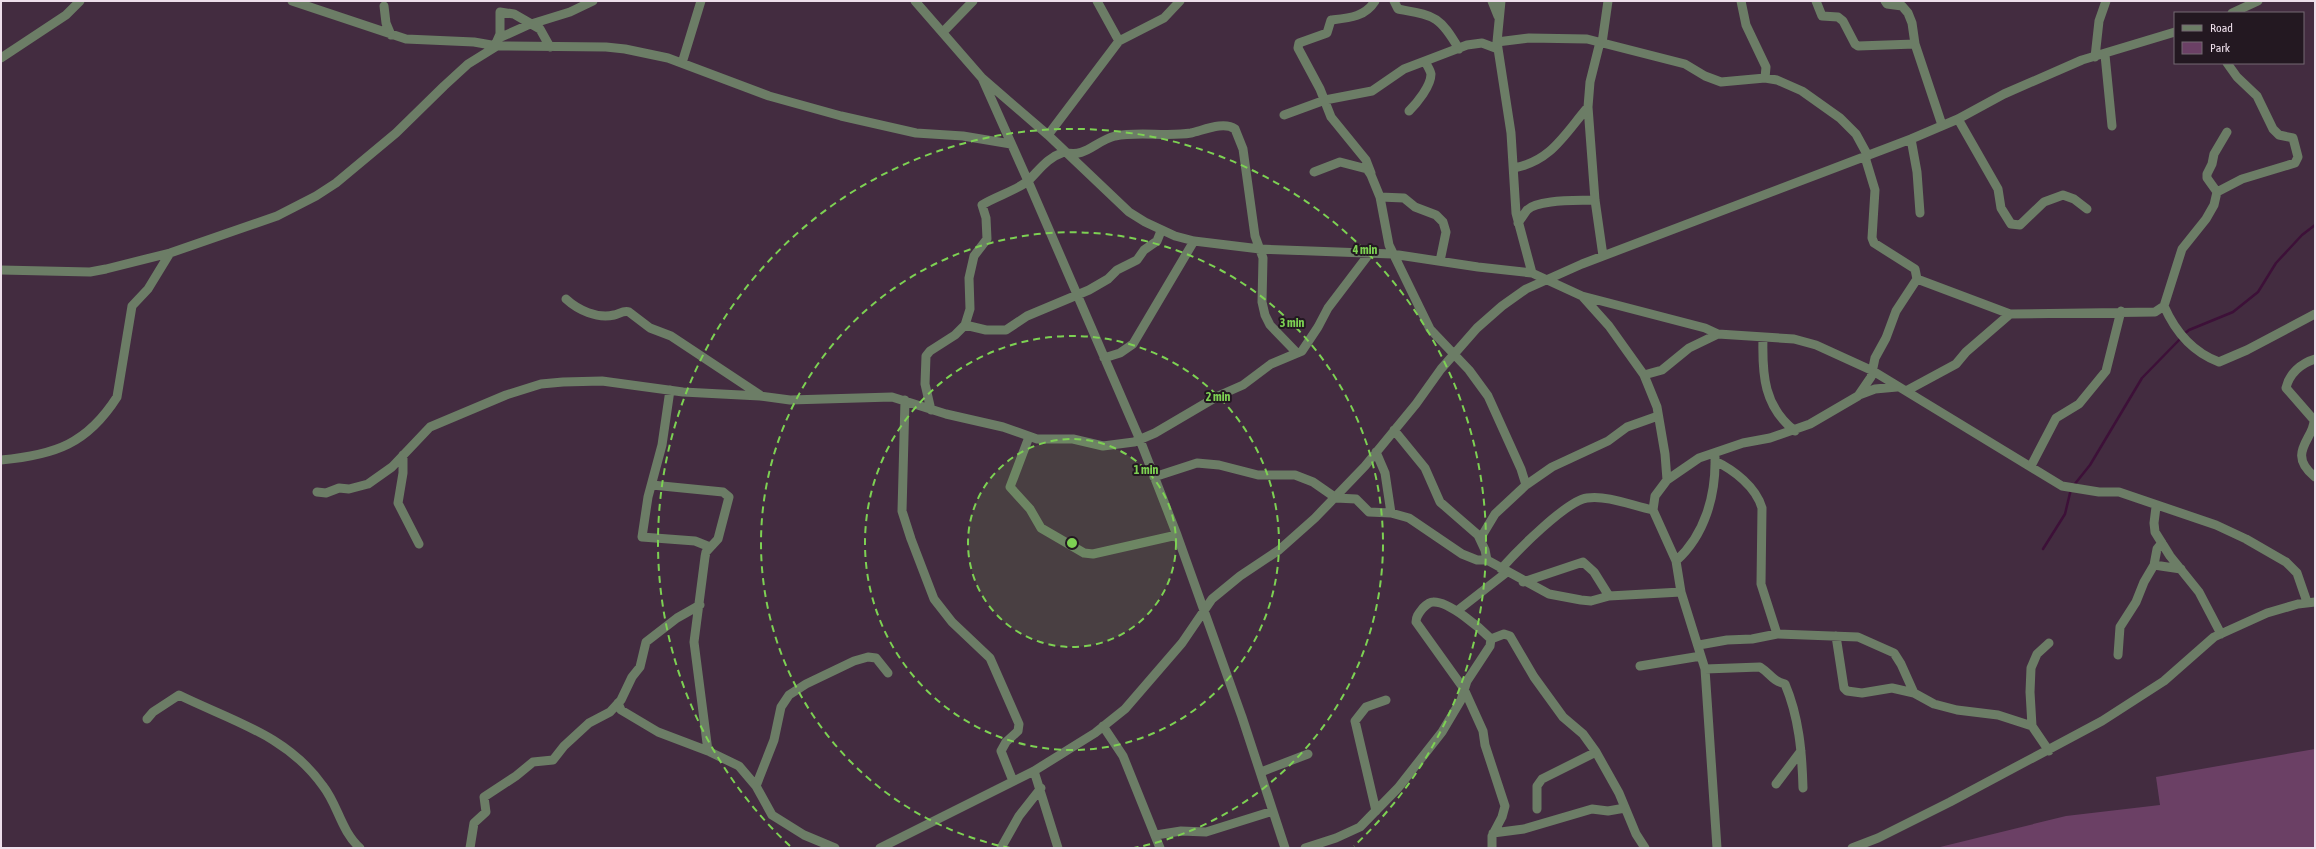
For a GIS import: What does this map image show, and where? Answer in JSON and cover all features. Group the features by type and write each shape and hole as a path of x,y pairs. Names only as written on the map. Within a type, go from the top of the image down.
{"street":[{"path":"1,58 66,15 80,1"},
{"path":"292,1 392,35 419,40 550,47 606,47 661,57 682,63 769,96 842,116 916,133 963,136 1011,144"},
{"path":"1,270 90,272 170,254 265,221 316,196 336,183 396,133 468,64 497,43 532,24 557,17 593,1"},
{"path":"682,63 701,1"},
{"path":"915,1 982,78 1048,135 1064,152 1129,212 1161,231 1194,241 1260,249 1392,254 1532,273 1546,278 1582,296 1705,328 1718,334 1794,339 1816,345 1873,371 2062,486 2099,492 2118,492 2156,507 2216,525 2246,539 2286,562 2300,579 2311,602 2267,613 2221,634 2205,643 2164,681 2143,697 2049,751 1878,838 1852,848"},
{"path":"943,32 973,1"},
{"path":"1096,1 1119,41"},
{"path":"1048,135 1119,41 1164,18 1180,1"},
{"path":"1375,1 1364,13 1354,17 1331,20 1328,33 1299,43 1298,48 1325,100 1331,117 1366,160 1380,197 1386,233 1392,254 1430,329 1455,355 1488,396 1521,469 1526,485"},
{"path":"1394,1 1398,9 1424,14 1437,19 1450,31 1459,49"},
{"path":"1492,1 1498,16"},
{"path":"1501,1 1498,16 1498,46 1511,133 1514,189 1518,223 1532,273"},
{"path":"1603,256 1595,200 1588,107 1590,82 1601,42 1608,1"},
{"path":"1741,1 1746,25 1766,67 1765,78"},
{"path":"1816,1 1822,16 1838,17 1843,21 1855,44 1858,46 1915,44"},
{"path":"1885,1 1887,4 1902,6 1908,13 1915,44 1942,126"},
{"path":"2095,57 2099,21 2106,1"},
{"path":"2234,12 2258,1"},
{"path":"384,6 386,23 392,35"},
{"path":"497,43 500,12 514,14 532,24 543,32 550,47"},
{"path":"880,848 1013,781 1070,750 1125,709 1182,643 1212,599 1222,589 1279,550 1336,498 1394,430 1441,369 1455,355 1477,328 1502,306 1526,289 1546,278 1911,139 1958,119 2011,90 2095,57 2174,32"},
{"path":"1284,115 1325,100 1372,91 1404,69 1459,49 1482,43 1498,46 1529,38 1587,39 1685,64 1705,76 1721,82 1765,78 1802,90 1827,107 1856,134 1867,157 1875,190 1872,238 1874,243 1915,269 1917,279 1896,311 1886,338 1875,358 1873,371 1864,389 1858,396"},
{"path":"2105,55 2111,94 2112,126"},
{"path":"1409,111 1419,98 1430,78 1431,74 1425,62"},
{"path":"2217,192 2242,179 2295,163 2298,157 2293,138 2279,135 2273,129 2257,96 2237,77 2228,64"},
{"path":"982,78 1140,440 1205,611 1261,772 1285,848"},
{"path":"1514,168 1534,163 1547,155 1588,107"},
{"path":"1958,119 1998,189 2001,208 2011,224 2020,225 2044,202 2063,195 2074,199 2087,209"},
{"path":"931,410 925,389 926,356 930,351 955,335 965,324 970,309 969,278 974,256 987,239 986,218 982,205 1028,181 1043,163 1064,152 1077,154 1116,136 1166,136 1227,125 1231,126 1238,134 1243,149 1248,197 1255,236 1263,258 1262,302 1266,320 1297,353"},
{"path":"1917,279 2010,314 2121,311 2155,312 2164,306 2182,249 2206,219 2214,205 2217,192 2207,176 2214,154 2227,132"},
{"path":"1911,139 1917,172 1920,213"},
{"path":"1314,172 1340,162 1366,169 1371,175"},
{"path":"1380,197 1404,198 1415,207 1436,215 1443,222 1446,232 1440,261"},
{"path":"1518,223 1527,210 1540,204 1595,200"},
{"path":"965,324 986,330 1006,330 1027,316 1104,282 1117,270 1137,260 1144,250 1157,242 1161,231"},
{"path":"1104,358 1120,353 1133,344 1194,241"},
{"path":"1,460 21,458 72,444 89,431 110,408 117,397 132,306 148,289 170,254"},
{"path":"317,492 326,493 339,488 349,489 368,484 382,475 430,427 506,395 541,384 602,381 697,394 760,396 808,400 884,397 904,400 931,410 1003,427 1029,437 1046,439 1073,439 1103,446 1140,440 1218,396 1243,385 1271,364 1297,353 1306,346 1328,308 1370,254"},
{"path":"1582,296 1609,326 1644,375 1652,394 1658,416 1666,480"},
{"path":"566,299 578,308 598,315 612,316 629,312 650,328 671,336 760,396"},
{"path":"2164,306 2178,332 2185,340 2194,348 2219,362 2247,350 2315,314"},
{"path":"2031,466 2056,418 2079,404 2106,371 2121,311"},
{"path":"1906,391 1956,364 2010,314"},
{"path":"1644,375 1662,370 1689,348 1718,334"},
{"path":"1763,338 1763,359 1766,387 1772,406 1784,422 1795,430"},
{"path":"2315,359 2305,363 2293,373 2288,380 2286,388 2314,420 2302,450 2303,459 2315,477"},
{"path":"1717,848 1705,669 1699,644 1681,592 1676,561 1653,510 1655,496 1666,480 1692,461 1715,457 1743,443 1770,438 1795,430 1810,424 1858,396 1875,389 1897,387"},
{"path":"670,390 662,445 652,485 642,537 695,541 710,547"},
{"path":"904,400 902,511 934,599 959,629 990,658 1019,724 1018,731 1006,742 1001,751 1013,781"},
{"path":"1480,540 1495,514 1526,485 1552,468 1608,441 1627,427 1658,416"},
{"path":"1394,430 1425,468 1440,502 1470,527 1480,540 1485,550 1486,560"},
{"path":"1029,437 1010,487 1030,509 1037,523 1047,533 1084,553 1093,554 1177,535"},
{"path":"1376,452 1385,474 1391,513"},
{"path":"403,455 403,473 398,503 419,544"},
{"path":"1676,561 1686,552 1695,539 1707,513 1714,489 1715,457"},
{"path":"1715,457 1735,472 1760,501 1762,508 1760,578 1777,634"},
{"path":"1154,477 1186,465 1207,463 1254,474 1295,475 1313,482 1336,498 1356,499 1369,512 1391,513 1409,518 1469,557 1483,561 1486,560 1524,582 1549,594 1591,601 1609,596 1681,592"},
{"path":"652,485 727,493 729,501 718,538 710,547 705,557 700,605 694,642 708,751"},
{"path":"1457,611 1504,571 1537,532 1582,499 1604,499 1653,510"},
{"path":"2156,507 2154,523 2155,532 2181,570 2199,592 2221,634"},
{"path":"2118,655 2120,627 2136,602 2144,582 2154,565 2155,554 2162,542"},
{"path":"1524,582 1584,562 1594,572 1609,596"},
{"path":"2154,565 2181,570"},
{"path":"1491,638 1457,611 1443,603 1434,602 1426,605 1419,613 1416,622 1464,689 1483,731 1485,745 1504,800 1504,811 1493,833 1492,848"},
{"path":"470,848 474,823 486,812 484,797 516,776 533,762 553,760 564,746 589,723 610,712 618,703 640,667 646,642 677,618 700,605"},
{"path":"1491,638 1504,634 1510,636 1534,677 1563,717 1583,734 1596,752 1636,834 1645,848"},
{"path":"1699,644 1727,640 1752,639 1777,634 1858,637 1894,653 1901,664 1914,693"},
{"path":"1836,636 1844,689 1862,693 1892,688 1914,693 1934,704 1973,713 1998,715 2032,726"},
{"path":"1305,848 1348,834 1360,827 1398,788 1442,732 1461,700 1464,689 1490,646 1491,638"},
{"path":"2049,643 2037,654 2031,668 2032,726 2049,751"},
{"path":"1640,666 1701,656"},
{"path":"756,786 774,740 780,707 794,690 844,666 868,657 876,658 888,673"},
{"path":"1705,669 1760,667 1767,671 1773,680 1785,684 1797,720 1801,751 1802,788"},
{"path":"147,719 153,712 179,695 266,734 288,750 320,782 335,804 348,834 360,848"},
{"path":"1376,811 1355,721 1366,707 1386,700"},
{"path":"618,703 621,710 658,732 708,751 739,766 756,786 767,809 777,819 804,835 835,848"},
{"path":"1103,726 1122,756 1156,834 1160,848"},
{"path":"1776,784 1801,751"},
{"path":"1537,809 1537,786 1542,779 1596,752"},
{"path":"1261,772 1308,754"},
{"path":"1034,770 1041,788 1058,848"},
{"path":"1001,848 1020,816 1041,788"},
{"path":"1493,833 1524,829 1592,809 1608,811 1624,808"},
{"path":"1156,834 1181,831 1206,832 1273,811"}],"green space":[{"path":"2315,749 2315,848 1936,848 2066,816 2160,805 2156,777"}],"waterway":[{"path":"2184,334 2189,330 2233,312 2258,292 2276,263 2302,235 2315,225"},
{"path":"2074,485 2090,465 2142,378 2181,338"},
{"path":"2043,549 2065,514 2071,489"}]}
